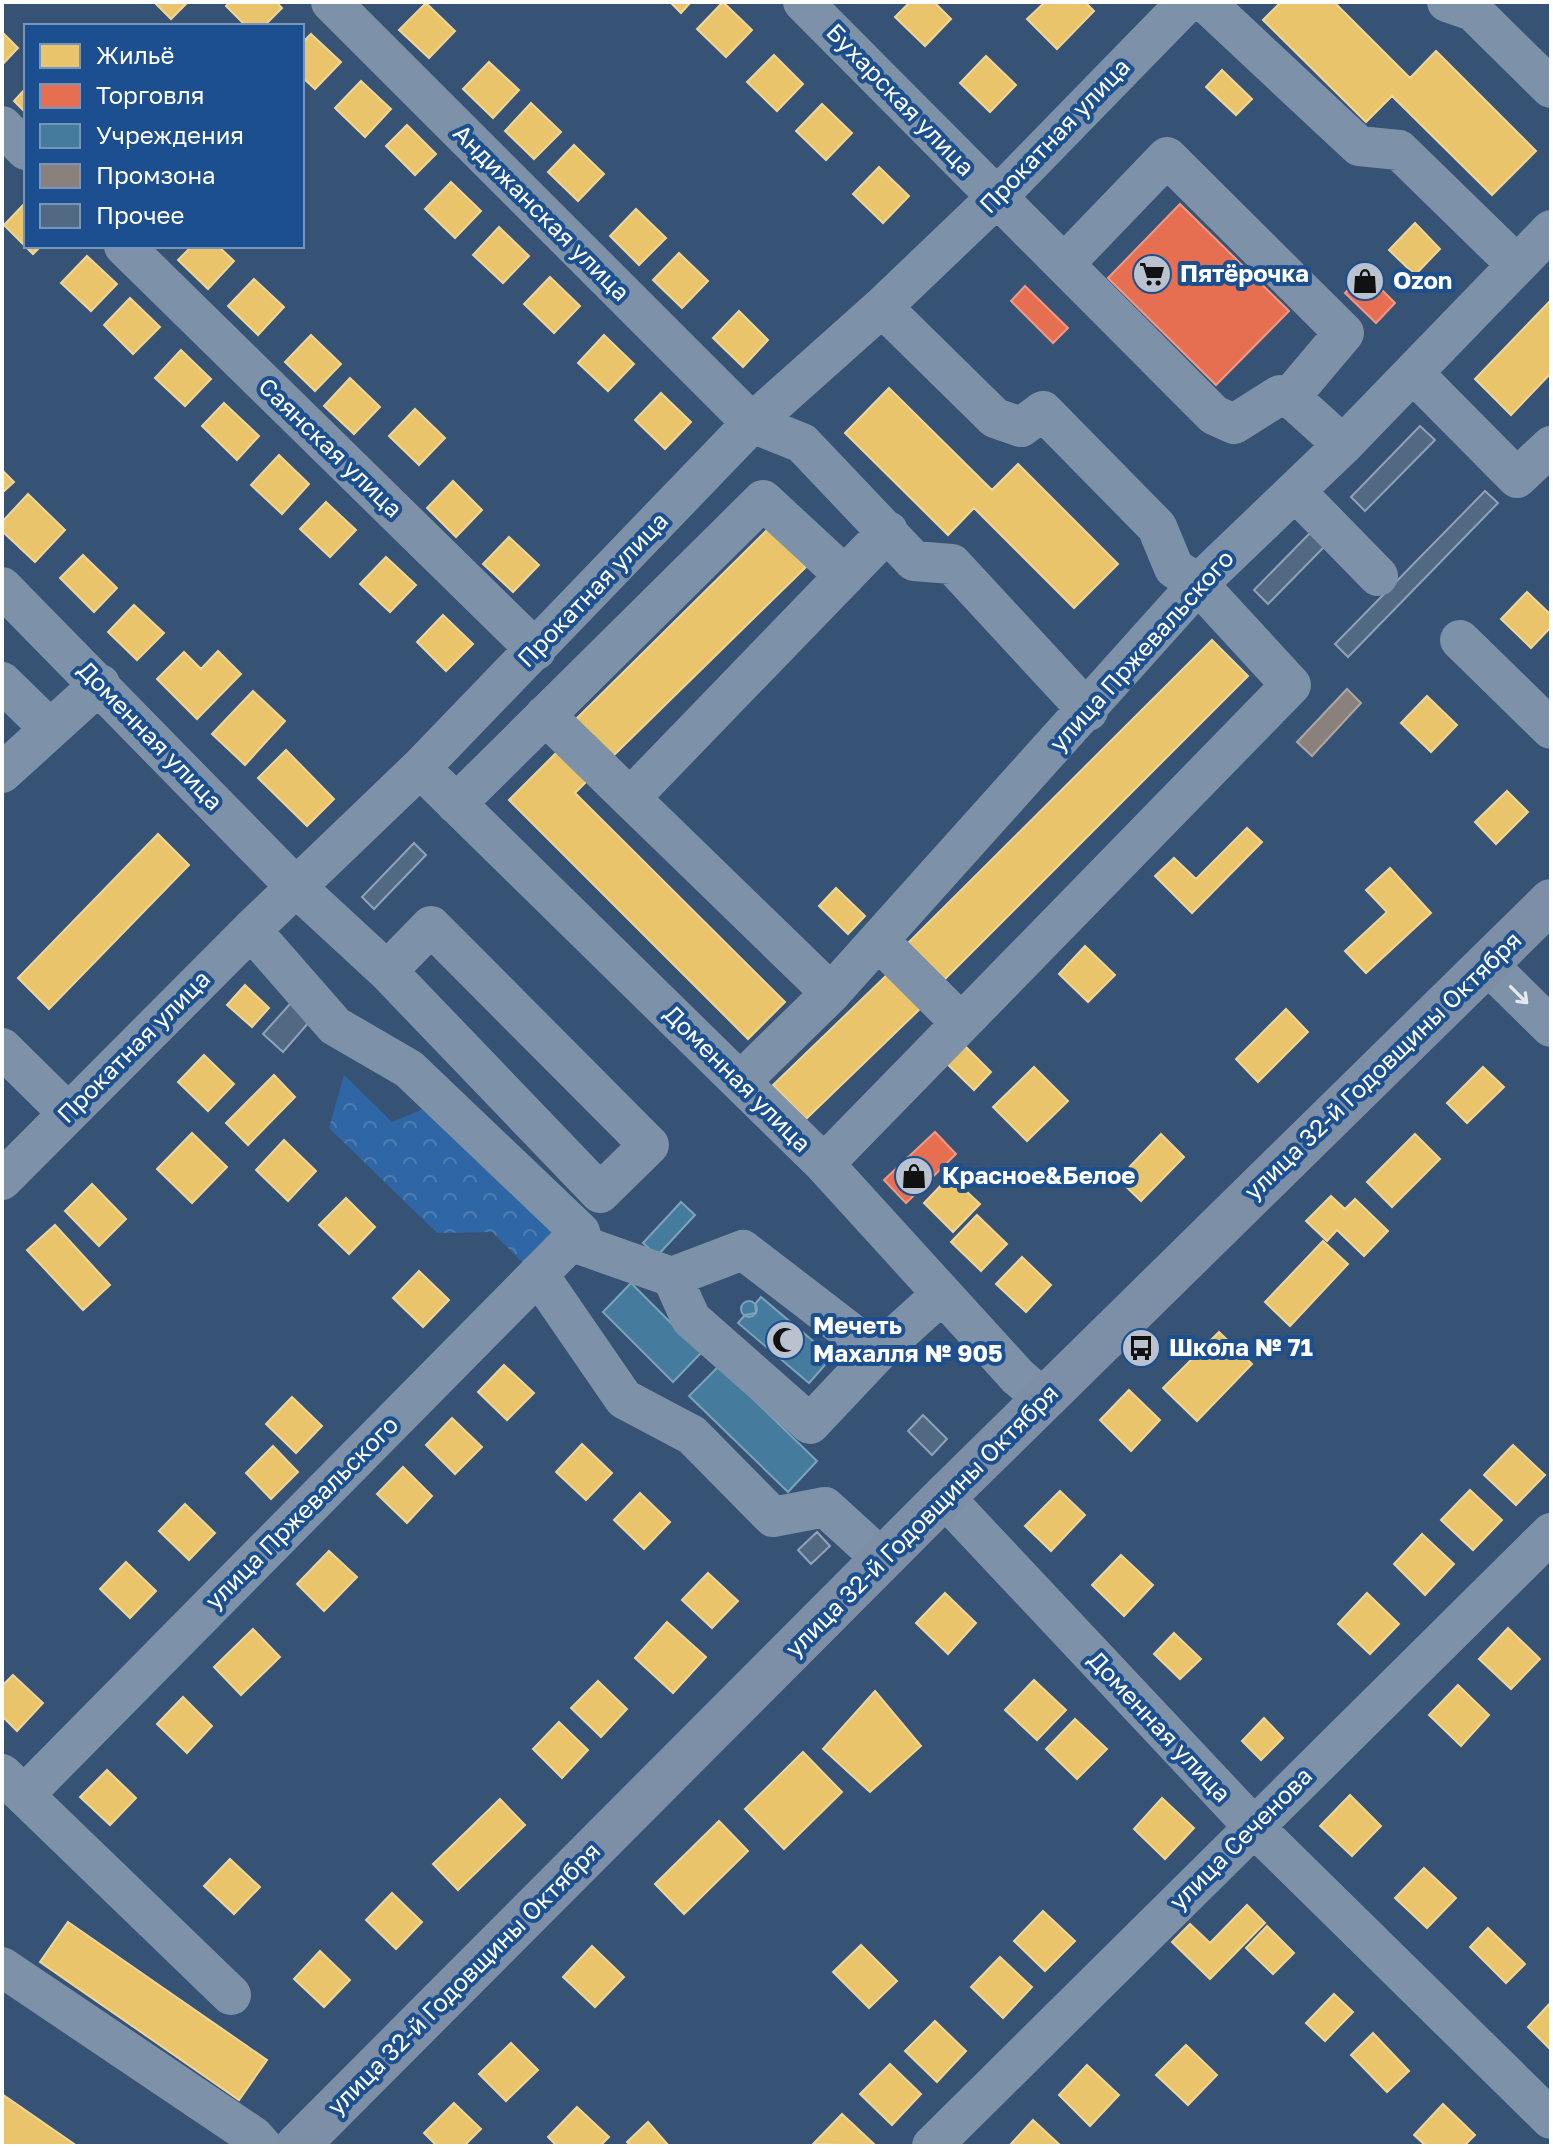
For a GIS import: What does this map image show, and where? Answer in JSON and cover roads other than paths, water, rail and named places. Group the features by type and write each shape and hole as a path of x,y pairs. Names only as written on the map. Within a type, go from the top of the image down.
{"main road":[{"name":"улица 32-й Годовщины Октября","path":"297,2146 944,1497 1551,901"}],"street":[{"name":"Андижанская улица","path":"331,2 752,423"},
{"name":"Бухарская улица","path":"803,2 1214,415 1234,424 1280,395 1290,397"},
{"name":"Прокатная улица","path":"2,1180 251,930 420,768 752,423 882,307 996,198 1187,2"},
{"path":"1205,2 1359,146 1399,150 1517,265"},
{"path":"1447,2 1473,11 1551,88"},
{"path":"2,126 24,148"},
{"path":"1065,263 1167,157 1344,333 1290,397 1343,445"},
{"name":"улица Пржевальского","path":"741,1081 879,941 1088,711 1198,584 1343,445 1551,230"},
{"name":"Саянская улица","path":"126,248 536,650"},
{"path":"824,1164 1291,685 1198,584 1174,568 1157,527 1043,411 1021,427 995,418 882,307"},
{"path":"1413,373 1517,478 1551,446"},
{"path":"752,423 802,443 914,561 952,564 1088,711"},
{"path":"1295,491 1378,576"},
{"path":"456,804 763,500 845,576"},
{"path":"630,798 888,531"},
{"name":"Доменная улица","path":"2,587 296,887 387,971 600,1193 649,1145 431,926 387,971"},
{"path":"1460,640 1511,712 1551,729"},
{"path":"2,682 50,729"},
{"path":"2,773 100,684"},
{"path":"545,715 831,993"},
{"name":"Доменная улица","path":"420,768 824,1164 1018,1377 1044,1399"},
{"path":"251,930 335,1026 409,1069 580,1232 584,1246 672,1277 743,1250 877,1353"},
{"path":"879,941 961,1023"},
{"path":"1487,964 1551,1027"},
{"path":"2,1048 68,1113"},
{"name":"улица Пржевальского","path":"14,1784 580,1232"},
{"path":"538,1274 624,1399 692,1435 773,1517 825,1507 882,1559"},
{"path":"672,1277 691,1319 810,1424 877,1353 942,1294"},
{"name":"Доменная улица","path":"944,1497 1254,1827 1551,2119"},
{"name":"улица Сеченова","path":"932,2146 1551,1533"},
{"path":"14,1784 231,1995"},
{"path":"2,1967 253,2136 262,2146"},
{"path":"1544,2146 1551,2139"}],"place":[{"name":"Пятёрочка","path":"1152,274"},
{"name":"Ozon","path":"1365,281"},
{"name":"Красное&Белое","path":"914,1176"},
{"name":"Мечеть Махалля № 905","path":"785,1340"},
{"name":"Школа № 71","path":"1141,1348"}]}
